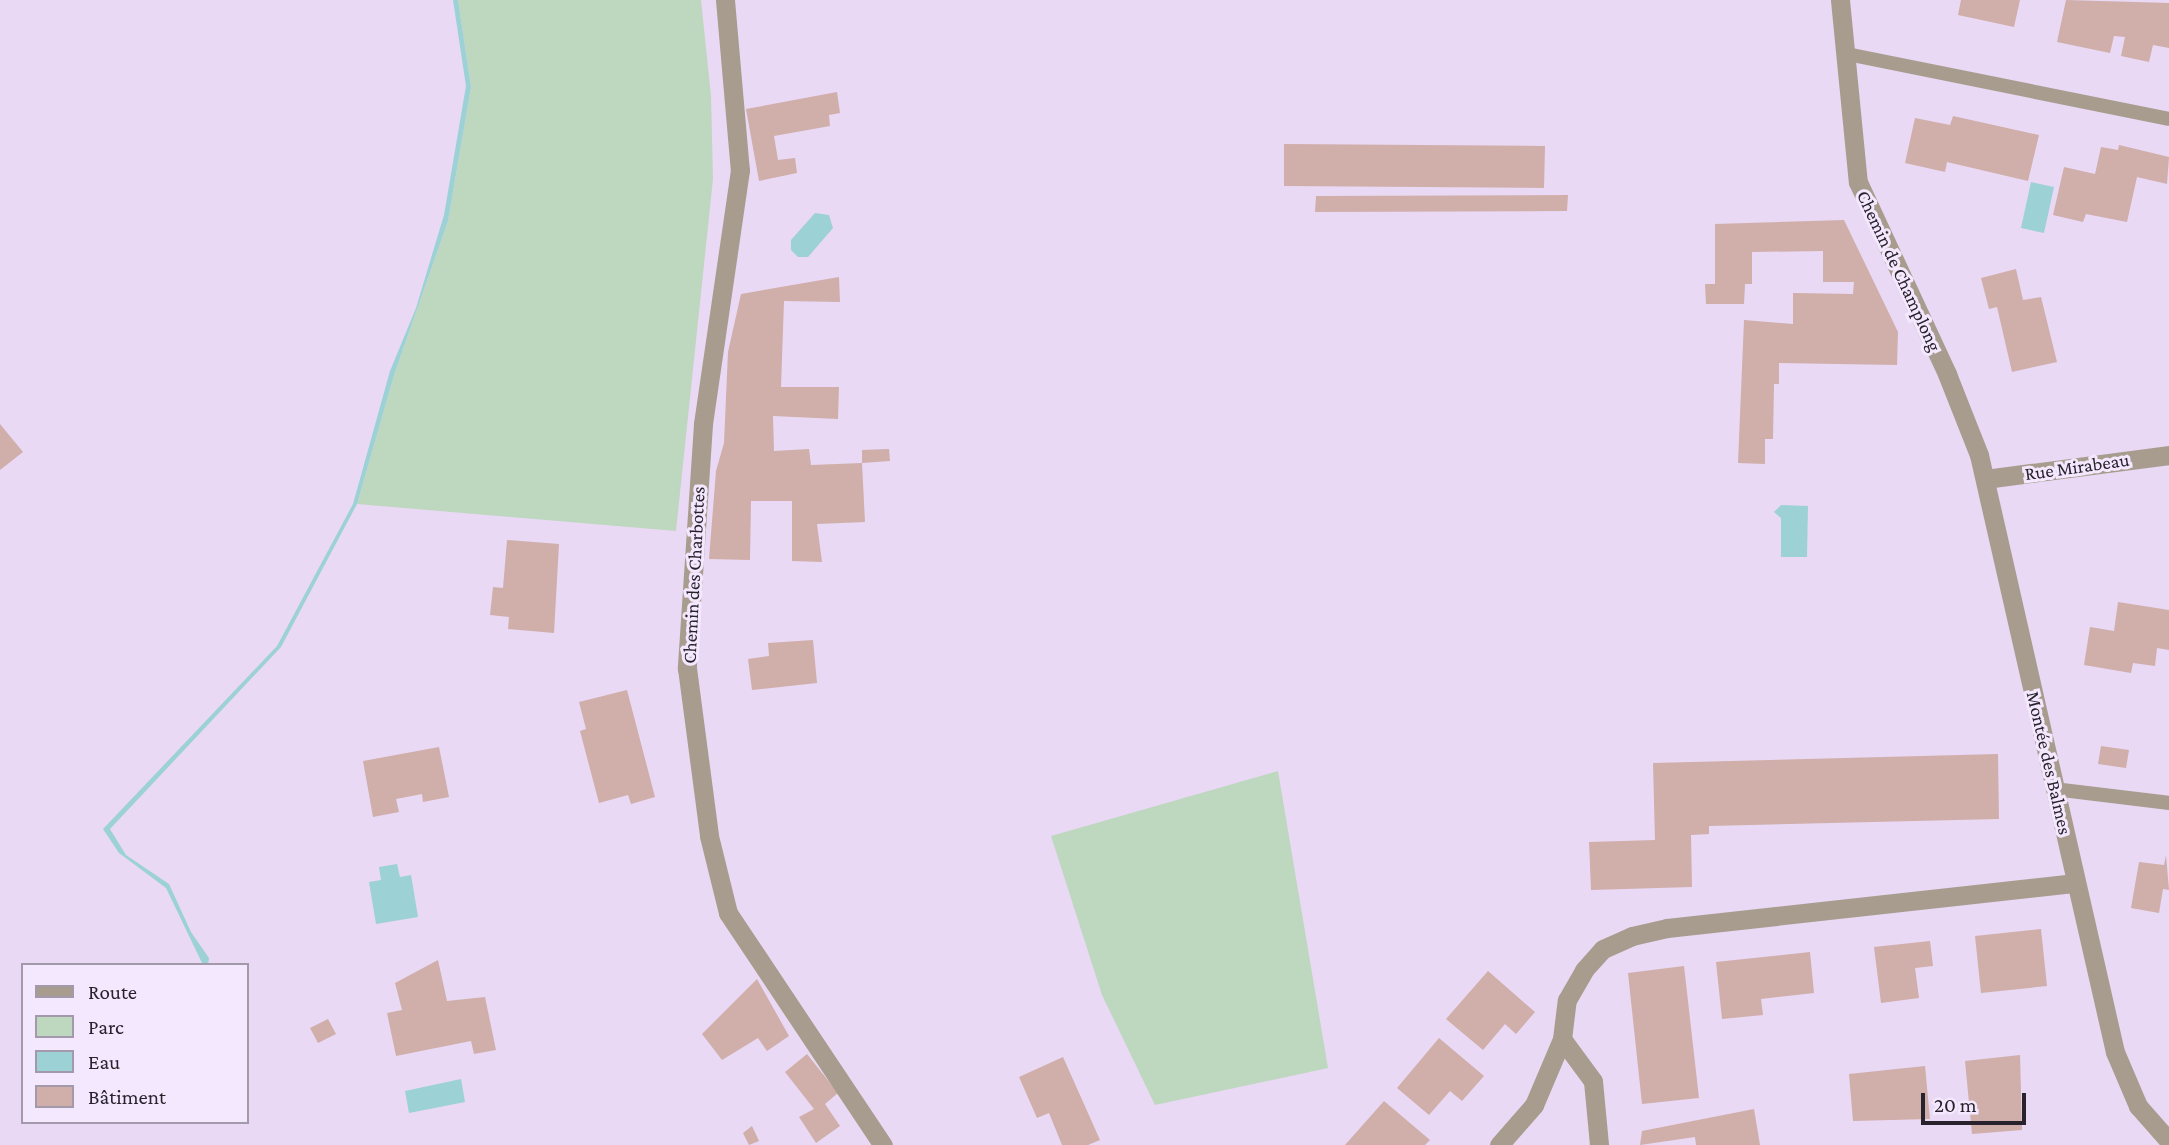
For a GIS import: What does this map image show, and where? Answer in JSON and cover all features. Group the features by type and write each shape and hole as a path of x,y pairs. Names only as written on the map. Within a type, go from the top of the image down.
{"street":[{"name":"Chemin des Charbottes","path":"725,0 740,170 703,424 687,668 709,836 728,914 883,1145"},
{"name":"Chemin de Champlong","path":"1840,0 1858,182 1947,374"},
{"name":"Montée des Balmes","path":"1947,374 1985,480 2115,1052 2137,1106 2169,1141"},
{"name":"Rue Mirabeau","path":"1985,480 2169,454"},
{"path":"1499,1145 1534,1105 1562,1039 1567,1000 1584,970 1603,949 1632,936 1667,928 2076,883"},
{"path":"1562,1039 1593,1081 1598,1145"}],"lane":[{"path":"1847,54 2169,119"},
{"path":"2054,789 2169,803"}],"green space":[{"path":"458,0 701,0 711,96 713,179 676,531 357,504 395,372 448,221 471,87"},
{"path":"1278,771 1328,1068 1155,1105 1102,995 1051,836"}],"water":[{"path":"453,0 458,0 471,87 448,221 395,372 357,504 281,647 110,829 126,855 169,884 191,932 209,958 208,963 202,963 166,888 119,853 103,829 277,646 353,504 390,371 416,308 444,215 466,86"},
{"path":"2031,182 2054,187 2044,233 2021,228"},
{"path":"815,213 829,215 833,228 808,257 798,257 791,250 791,240"},
{"path":"1781,505 1808,506 1807,557 1781,557 1781,518 1774,512"},
{"path":"397,864 400,877 411,875 418,917 376,924 369,882 381,880 379,867"},
{"path":"461,1079 465,1102 409,1113 405,1091"}],"building":[{"path":"1961,0 2020,0 2014,27 1958,15"},
{"path":"2066,0 2169,3 2169,48 2153,45 2149,62 2121,56 2125,37 2114,36 2110,53 2057,42"},
{"path":"837,92 840,113 829,115 830,126 774,136 778,160 795,158 797,173 759,181 746,109"},
{"path":"1953,116 2039,135 2028,181 1947,162 1945,172 1905,163 1915,118 1950,125"},
{"path":"1284,144 1545,146 1544,188 1284,186"},
{"path":"2119,145 2169,157 2167,184 2137,177 2127,222 2086,214 2083,222 2053,215 2064,167 2095,174 2101,147 2118,150"},
{"path":"1568,195 1567,211 1315,212 1316,196"},
{"path":"1844,220 1898,332 1897,365 1779,363 1779,384 1774,384 1773,439 1765,439 1765,464 1738,463 1744,320 1793,324 1793,293 1853,294 1854,282 1823,282 1823,251 1752,252 1752,284 1745,284 1744,304 1706,304 1705,284 1715,284 1715,224"},
{"path":"2016,269 2023,300 2041,297 2057,362 2012,372 1997,307 1989,309 1981,278"},
{"path":"839,277 840,302 784,301 781,387 839,387 838,419 773,416 774,451 809,449 811,465 862,463 865,522 817,524 822,562 792,561 792,501 751,501 750,560 709,559 716,471 724,443 728,352 741,294"},
{"path":"0,424 23,452 0,470"},
{"path":"889,449 890,461 862,463 862,450"},
{"path":"507,540 559,544 554,633 508,629 509,617 490,615 493,587 503,588"},
{"path":"2118,602 2169,610 2169,650 2157,648 2155,666 2133,663 2131,673 2084,665 2090,627 2114,631"},
{"path":"813,640 817,683 752,690 748,659 769,656 768,643"},
{"path":"627,690 655,797 631,804 628,795 599,803 580,731 586,729 579,702"},
{"path":"2101,746 2129,750 2126,768 2098,764"},
{"path":"439,747 449,797 423,802 422,794 396,799 399,812 373,817 363,761"},
{"path":"1998,754 1999,819 1709,826 1709,834 1691,835 1692,887 1591,890 1589,842 1655,840 1653,763"},
{"path":"2166,855 2169,890 2163,889 2159,913 2131,908 2139,862 2164,865"},
{"path":"2041,929 2047,986 1981,993 1975,936"},
{"path":"1930,941 1933,966 1915,968 1919,998 1881,1003 1874,947"},
{"path":"1810,952 1814,993 1761,999 1763,1015 1722,1019 1716,962"},
{"path":"438,960 447,1001 485,997 496,1050 474,1054 471,1041 396,1056 387,1013 402,1010 395,983"},
{"path":"1684,966 1699,1098 1642,1104 1628,973"},
{"path":"1488,971 1535,1012 1516,1034 1505,1024 1483,1050 1446,1019"},
{"path":"757,979 789,1036 767,1051 758,1038 722,1060 702,1034"},
{"path":"328,1019 336,1034 318,1043 310,1028"},
{"path":"1439,1038 1484,1076 1462,1101 1450,1091 1429,1115 1397,1088"},
{"path":"807,1054 838,1093 825,1104 840,1126 816,1143 799,1117 814,1109 785,1072"},
{"path":"2020,1055 2022,1130 1972,1134 1965,1061"},
{"path":"1063,1057 1100,1140 1088,1145 1062,1145 1049,1113 1037,1118 1019,1077"},
{"path":"1925,1066 1930,1119 1853,1121 1849,1074"},
{"path":"1384,1101 1430,1140 1425,1145 1345,1145"},
{"path":"1754,1109 1760,1145 1696,1145 1695,1137 1640,1145 1642,1131"},
{"path":"752,1126 759,1141 749,1145 743,1133"}]}
